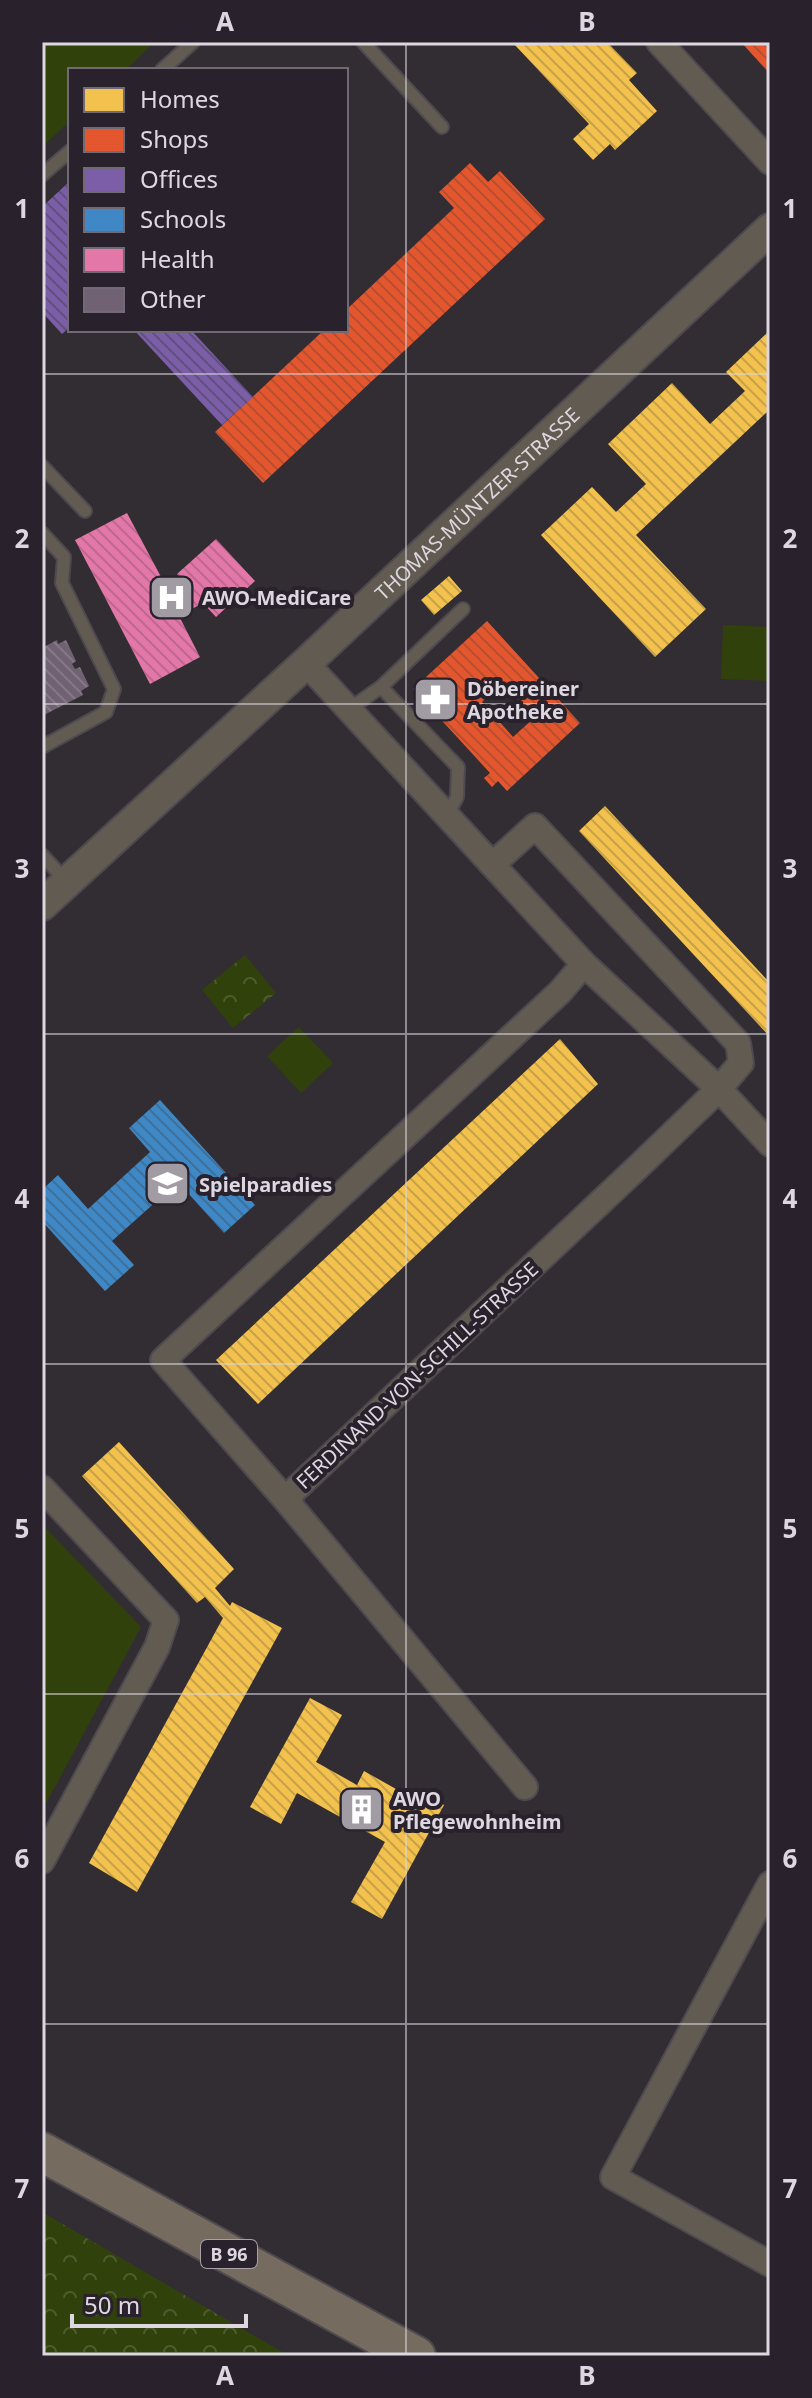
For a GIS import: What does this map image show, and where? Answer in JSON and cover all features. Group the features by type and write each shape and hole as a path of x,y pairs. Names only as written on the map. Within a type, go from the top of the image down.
{"main road":[{"name":"B 96","path":"42,2152 416,2356"}],"street":[{"path":"659,42 770,162"},
{"name":"THOMAS-MÜNTZER-STRASSE","path":"42,905 770,229"},
{"path":"306,663 584,964 719,1089 770,1144"},
{"name":"FERDINAND-VON-SCHILL-STRASSE","path":"493,864 535,826 738,1043 741,1063 719,1089 285,1499 163,1360 560,992 584,964"},
{"path":"42,1488 166,1620 157,1647 42,1861"},
{"path":"285,1499 525,1787"},
{"path":"770,1884 613,2177 770,2264"}],"lane":[{"path":"164,68 193,42"},
{"path":"363,42 442,127"},
{"path":"42,175 68,153"},
{"path":"42,466 85,511"},
{"path":"42,533 64,557 62,583 114,689 106,712 42,747"},
{"path":"348,710 381,687 463,609"},
{"path":"381,687 458,767 457,797 447,815"},
{"path":"42,855 67,882"}],"green space":[{"path":"42,42 155,42 127,68 68,68 68,123 42,147"},
{"path":"723,625 770,627 770,681 721,679"},
{"path":"245,955 276,993 233,1028 202,990"},
{"path":"299,1027 333,1063 301,1093 267,1056"},
{"path":"42,1524 141,1627 42,1811"},
{"path":"42,2212 277,2349 289,2356 42,2356"}],"building: Homes":[{"path":"512,42 607,42 637,73 629,80 657,111 615,150 610,144 593,160 573,139 589,124"},
{"path":"770,330 770,416 767,412 636,535 706,609 655,657 541,535 592,487 616,512 646,484 608,444 672,383 710,424 745,391 726,372"},
{"path":"449,576 462,591 434,615 421,600"},
{"path":"605,806 770,983 770,1037 579,831"},
{"path":"560,1039 598,1084 258,1404 216,1360"},
{"path":"119,1442 234,1569 215,1588 230,1606 232,1602 282,1628 137,1892 89,1863 223,1618 205,1597 197,1603 82,1476"},
{"name":"AWO Pflegewohnheim","path":"310,1698 342,1715 316,1762 357,1785 364,1771 396,1789 389,1803 402,1810 414,1789 444,1805 382,1919 351,1902 385,1842 297,1793 281,1824 250,1807"}],"building: Shops":[{"path":"741,42 770,42 770,74"},
{"path":"470,163 488,182 500,171 545,219 263,483 215,432 322,332 348,332 348,308 454,208 439,192"},
{"path":"487,621 580,723 507,791 498,781 492,787 484,778 490,773 413,689","holes":["503,683 534,718 513,737 482,702"]}],"building: Offices":[{"path":"68,183 68,329 62,334 42,312 42,207"},
{"path":"136,332 193,332 253,397 222,425"}],"building: Schools":[{"path":"160,1100 255,1205 224,1233 178,1182 112,1241 134,1265 105,1291 42,1221 42,1190 58,1175 88,1209 150,1152 129,1128"}],"building: Health":[{"name":"AWO-MediCare","path":"127,513 168,590 184,582 177,574 216,539 255,581 216,617 203,603 179,616 200,657 150,684 75,540"}],"building: Other":[{"path":"57,640 58,644 66,640 76,661 72,664 75,669 80,667 89,686 81,691 83,695 42,716 42,648"}],"place":[{"name":"AWO-MediCare","path":"171,597"},
{"name":"Döbereiner Apotheke","path":"436,700"},
{"name":"Spielparadies","path":"168,1184"},
{"name":"AWO Pflegewohnheim","path":"362,1809"}]}
